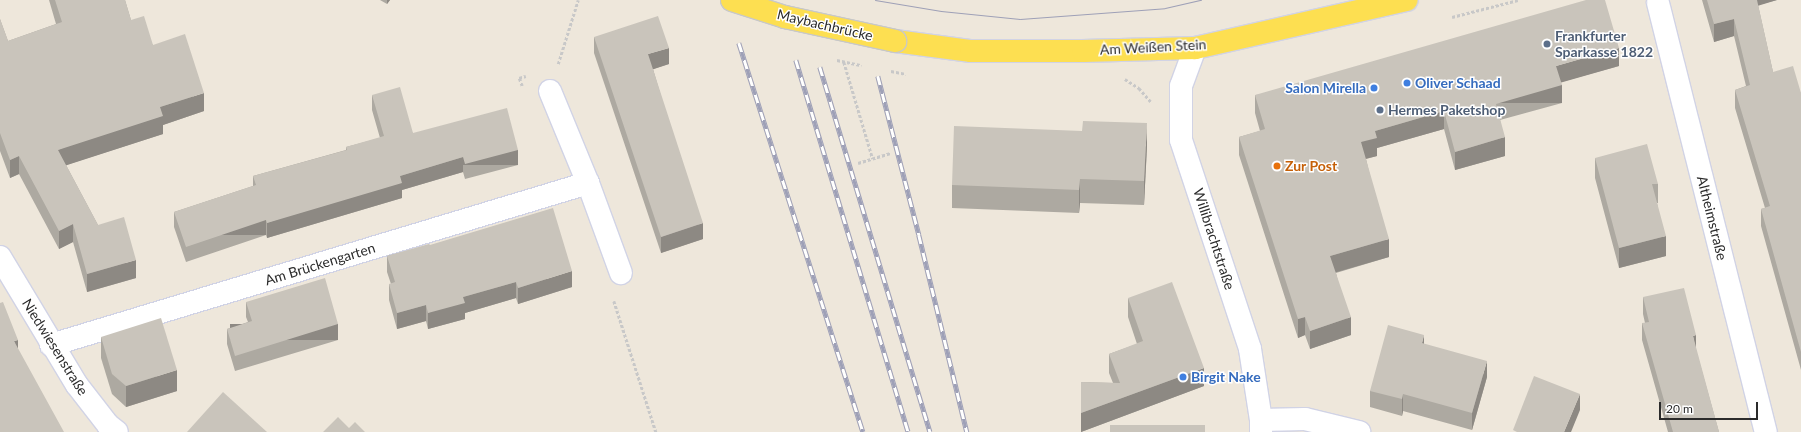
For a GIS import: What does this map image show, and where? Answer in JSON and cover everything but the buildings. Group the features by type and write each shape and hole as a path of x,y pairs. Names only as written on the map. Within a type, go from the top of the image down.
{"main road":[{"name":"Maybachbrücke","path":"732,0 785,17 895,41"},
{"name":"Am Weißen Stein","path":"895,41 971,50 1083,51 1195,48 1406,0"}],"street":[{"name":"Altheimstraße","path":"1658,3 1766,432"},
{"name":"Willibrachtstraße","path":"1195,48 1181,86 1181,140 1250,349 1261,426"},
{"path":"553,80 588,183 621,273"},
{"name":"Am Brückengarten","path":"51,345 588,183"},
{"name":"Niedwiesenstraße","path":"0,257 51,345 77,385 108,425 116,432"},
{"path":"1261,426 1305,419 1359,432"}],"path":[{"path":"553,80 578,0"},
{"path":"1452,17 1518,0"},
{"path":"844,62 872,159"},
{"path":"1120,76 1139,88 1181,140"},
{"path":"858,163 890,154"},
{"path":"621,273 611,294 656,432"}],"tram line":[{"path":"875,0 941,11 1020,19 1165,8 1201,0"}],"railway":[{"path":"739,43 863,432"},
{"path":"796,60 908,432"},
{"path":"820,67 930,432"},
{"path":"878,76 919,235 967,432"}],"place":[{"name":"Frankfurter Sparkasse 1822","path":"1547,44"},
{"name":"Oliver Schaad","path":"1407,83"},
{"name":"Salon Mirella","path":"1374,88"},
{"name":"Hermes Paketshop","path":"1380,110"},
{"name":"Zur Post","path":"1277,166"},
{"name":"Birgit Nake","path":"1183,377"}]}
